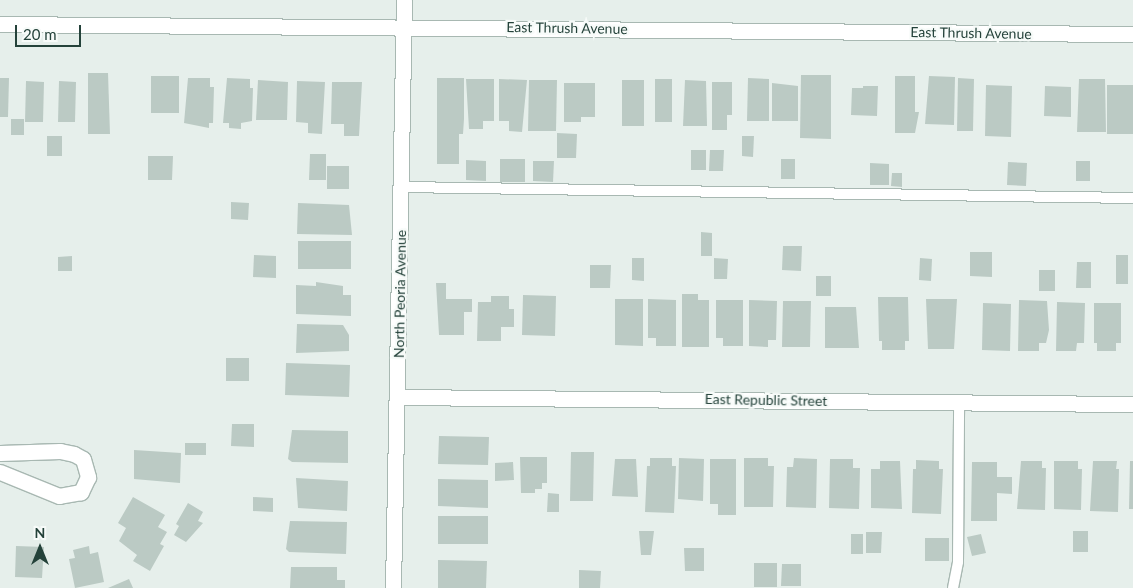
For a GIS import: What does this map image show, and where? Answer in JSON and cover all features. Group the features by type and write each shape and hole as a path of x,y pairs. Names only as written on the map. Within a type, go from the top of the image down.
{"street":[{"name":"North Peoria Avenue","path":"393,588 404,0"},
{"name":"East Thrush Avenue","path":"0,24 403,26 1133,34"},
{"name":"East Republic Street","path":"398,397 1133,404"},
{"path":"0,454 60,451 74,454 83,460 88,477 81,492 59,496 0,472"}],"lane":[{"path":"401,187 1133,198"},
{"path":"953,588 958,562 959,402"}],"building":[{"path":"88,73 108,73 110,134 88,134"},
{"path":"801,75 831,75 831,139 800,138"},
{"path":"151,76 179,76 179,113 151,113"},
{"path":"895,76 915,76 915,112 919,112 915,133 895,133"},
{"path":"929,76 955,77 954,125 925,124"},
{"path":"0,78 9,78 8,117 0,117"},
{"path":"188,78 210,78 210,87 214,87 213,123 209,123 209,128 184,123"},
{"path":"227,78 250,79 250,88 253,88 252,121 241,123 241,129 229,128 229,123 223,123"},
{"path":"437,78 464,78 464,119 463,134 459,134 459,164 437,164"},
{"path":"748,78 769,79 769,121 747,121"},
{"path":"958,78 974,79 973,131 957,131"},
{"path":"466,79 494,79 494,121 483,121 483,129 469,129"},
{"path":"499,79 527,80 522,132 509,131 509,121 499,121"},
{"path":"655,79 672,79 672,122 655,122"},
{"path":"1079,79 1105,79 1106,132 1077,132"},
{"path":"258,80 288,82 287,120 256,120"},
{"path":"529,80 557,80 556,131 528,131"},
{"path":"622,80 644,80 644,126 622,126"},
{"path":"685,80 706,81 707,126 683,126"},
{"path":"26,81 44,82 43,122 25,122"},
{"path":"59,81 76,82 75,122 58,122"},
{"path":"297,81 325,82 322,134 308,133 308,123 296,122"},
{"path":"332,82 362,82 359,136 344,136 344,124 331,124"},
{"path":"712,82 732,82 732,115 727,115 727,130 712,130"},
{"path":"564,83 595,83 595,117 581,117 581,122 564,122"},
{"path":"772,83 798,86 798,121 772,121"},
{"path":"986,85 1012,86 1011,137 985,136"},
{"path":"1107,85 1133,85 1133,134 1107,134"},
{"path":"863,86 878,86 877,116 851,115 852,88 863,88"},
{"path":"1045,86 1071,87 1071,117 1044,116"},
{"path":"11,119 24,119 24,135 11,135"},
{"path":"557,133 577,134 576,158 557,158"},
{"path":"47,136 62,136 62,156 47,156"},
{"path":"742,136 754,136 753,157 742,156"},
{"path":"691,150 706,150 706,170 691,170"},
{"path":"710,150 724,150 723,171 709,171"},
{"path":"310,154 326,154 326,180 309,180"},
{"path":"148,156 173,156 172,180 148,180"},
{"path":"500,159 525,159 525,182 500,182"},
{"path":"781,159 795,159 795,179 781,179"},
{"path":"466,160 486,161 486,181 466,180"},
{"path":"533,161 554,161 553,182 533,181"},
{"path":"1076,161 1090,161 1090,181 1076,181"},
{"path":"1008,162 1027,163 1026,186 1007,185"},
{"path":"870,163 889,164 889,185 870,185"},
{"path":"327,166 349,166 349,189 327,189"},
{"path":"892,173 902,173 902,187 891,186"},
{"path":"231,202 249,203 248,220 231,219"},
{"path":"298,203 349,205 352,235 297,234"},
{"path":"701,232 712,233 712,256 701,256"},
{"path":"298,241 351,241 351,269 298,269"},
{"path":"783,246 802,246 801,271 782,270"},
{"path":"970,252 992,252 992,277 970,276"},
{"path":"254,255 276,256 276,278 253,277"},
{"path":"1116,255 1128,255 1128,284 1116,284"},
{"path":"72,256 72,271 58,271 58,257"},
{"path":"632,258 644,258 644,281 632,280"},
{"path":"714,258 728,259 727,279 714,279"},
{"path":"920,258 932,259 931,281 919,280"},
{"path":"1077,262 1091,262 1091,288 1076,288"},
{"path":"590,265 611,265 610,288 590,288"},
{"path":"1039,270 1055,270 1055,291 1039,291"},
{"path":"816,276 831,276 831,296 816,296"},
{"path":"316,282 343,286 343,295 351,295 351,316 296,314 296,285 316,286"},
{"path":"436,283 446,283 446,299 472,299 472,312 464,312 464,335 439,335"},
{"path":"682,294 698,294 698,300 709,300 709,347 682,347"},
{"path":"523,295 556,296 555,336 522,335"},
{"path":"491,296 509,296 509,309 514,309 514,327 501,327 501,341 477,341 478,302 491,302"},
{"path":"878,297 908,297 909,341 905,341 905,350 882,350 882,341 879,341"},
{"path":"615,299 643,299 643,346 615,345"},
{"path":"648,299 676,300 676,346 656,346 656,338 648,338"},
{"path":"926,299 957,299 954,349 928,349"},
{"path":"716,300 743,300 743,346 723,346 723,338 716,338"},
{"path":"749,300 777,301 776,340 768,340 768,347 749,346"},
{"path":"1019,300 1047,301 1049,330 1046,343 1039,343 1039,351 1018,351"},
{"path":"783,301 811,301 810,347 782,347"},
{"path":"1057,302 1085,303 1084,343 1077,343 1076,351 1056,351"},
{"path":"983,303 1011,304 1010,351 982,350"},
{"path":"1094,303 1121,303 1121,343 1116,343 1116,351 1097,351 1097,343 1094,343"},
{"path":"825,307 856,307 859,348 825,348"},
{"path":"297,324 343,325 349,335 349,351 296,353"},
{"path":"226,358 249,358 249,381 226,381"},
{"path":"286,363 350,365 349,397 285,395"},
{"path":"232,424 254,424 254,447 231,446"},
{"path":"292,430 348,431 348,463 292,462 288,459"},
{"path":"439,436 489,437 488,465 438,464"},
{"path":"185,443 206,443 206,455 185,455"},
{"path":"134,450 181,453 180,483 134,479"},
{"path":"571,452 594,452 593,501 570,501"},
{"path":"520,457 547,457 547,483 542,483 542,489 535,489 535,493 521,493"},
{"path":"650,458 672,458 672,466 676,466 674,513 645,512 647,466 650,466"},
{"path":"679,458 704,459 703,501 678,499"},
{"path":"744,458 768,458 768,466 774,466 773,507 744,507"},
{"path":"794,458 817,459 816,508 786,507 787,467 793,467"},
{"path":"615,459 636,459 638,497 612,496"},
{"path":"710,459 736,459 736,515 718,515 718,504 710,504"},
{"path":"830,459 853,459 853,468 860,468 859,509 829,508"},
{"path":"916,460 939,461 939,469 943,469 941,514 912,513 913,469 916,469"},
{"path":"880,461 900,461 902,509 871,508 871,469 880,469"},
{"path":"1021,461 1042,461 1042,468 1046,468 1045,510 1017,509"},
{"path":"1054,461 1078,461 1078,469 1082,469 1081,510 1054,509"},
{"path":"1093,461 1117,461 1116,469 1119,469 1118,512 1090,511"},
{"path":"1130,461 1133,461 1133,509 1129,509"},
{"path":"513,462 514,480 495,481 495,463"},
{"path":"972,462 997,462 997,477 1012,477 1012,494 997,493 997,521 971,521"},
{"path":"296,478 348,481 347,511 298,508"},
{"path":"438,479 488,480 488,508 438,506"},
{"path":"548,493 559,494 559,512 547,512"},
{"path":"133,497 165,515 158,527 167,532 160,544 164,546 150,571 133,561 137,555 119,541 126,528 118,523"},
{"path":"253,497 273,498 273,512 253,511"},
{"path":"188,503 203,512 198,521 203,523 186,542 174,535 179,526 176,524"},
{"path":"438,516 488,516 488,544 438,544"},
{"path":"290,521 347,522 346,554 289,552 286,549"},
{"path":"639,531 654,531 651,555 641,555"},
{"path":"1073,531 1088,531 1088,552 1073,552"},
{"path":"866,532 882,532 881,553 866,553"},
{"path":"851,534 863,534 863,554 851,554"},
{"path":"981,534 986,553 972,556 967,537"},
{"path":"925,538 949,538 949,561 925,561"},
{"path":"16,546 44,547 42,578 15,577"},
{"path":"89,546 90,554 98,552 104,582 75,588 69,559 75,558 73,550"},
{"path":"684,548 704,548 704,571 685,571"},
{"path":"438,560 487,561 486,588 438,588"},
{"path":"754,563 777,563 777,587 754,587"},
{"path":"782,564 801,564 801,586 781,586"},
{"path":"291,567 337,567 337,580 345,580 345,588 290,588"},
{"path":"579,570 601,571 600,588 579,588"},
{"path":"129,579 133,588 108,588"}]}
